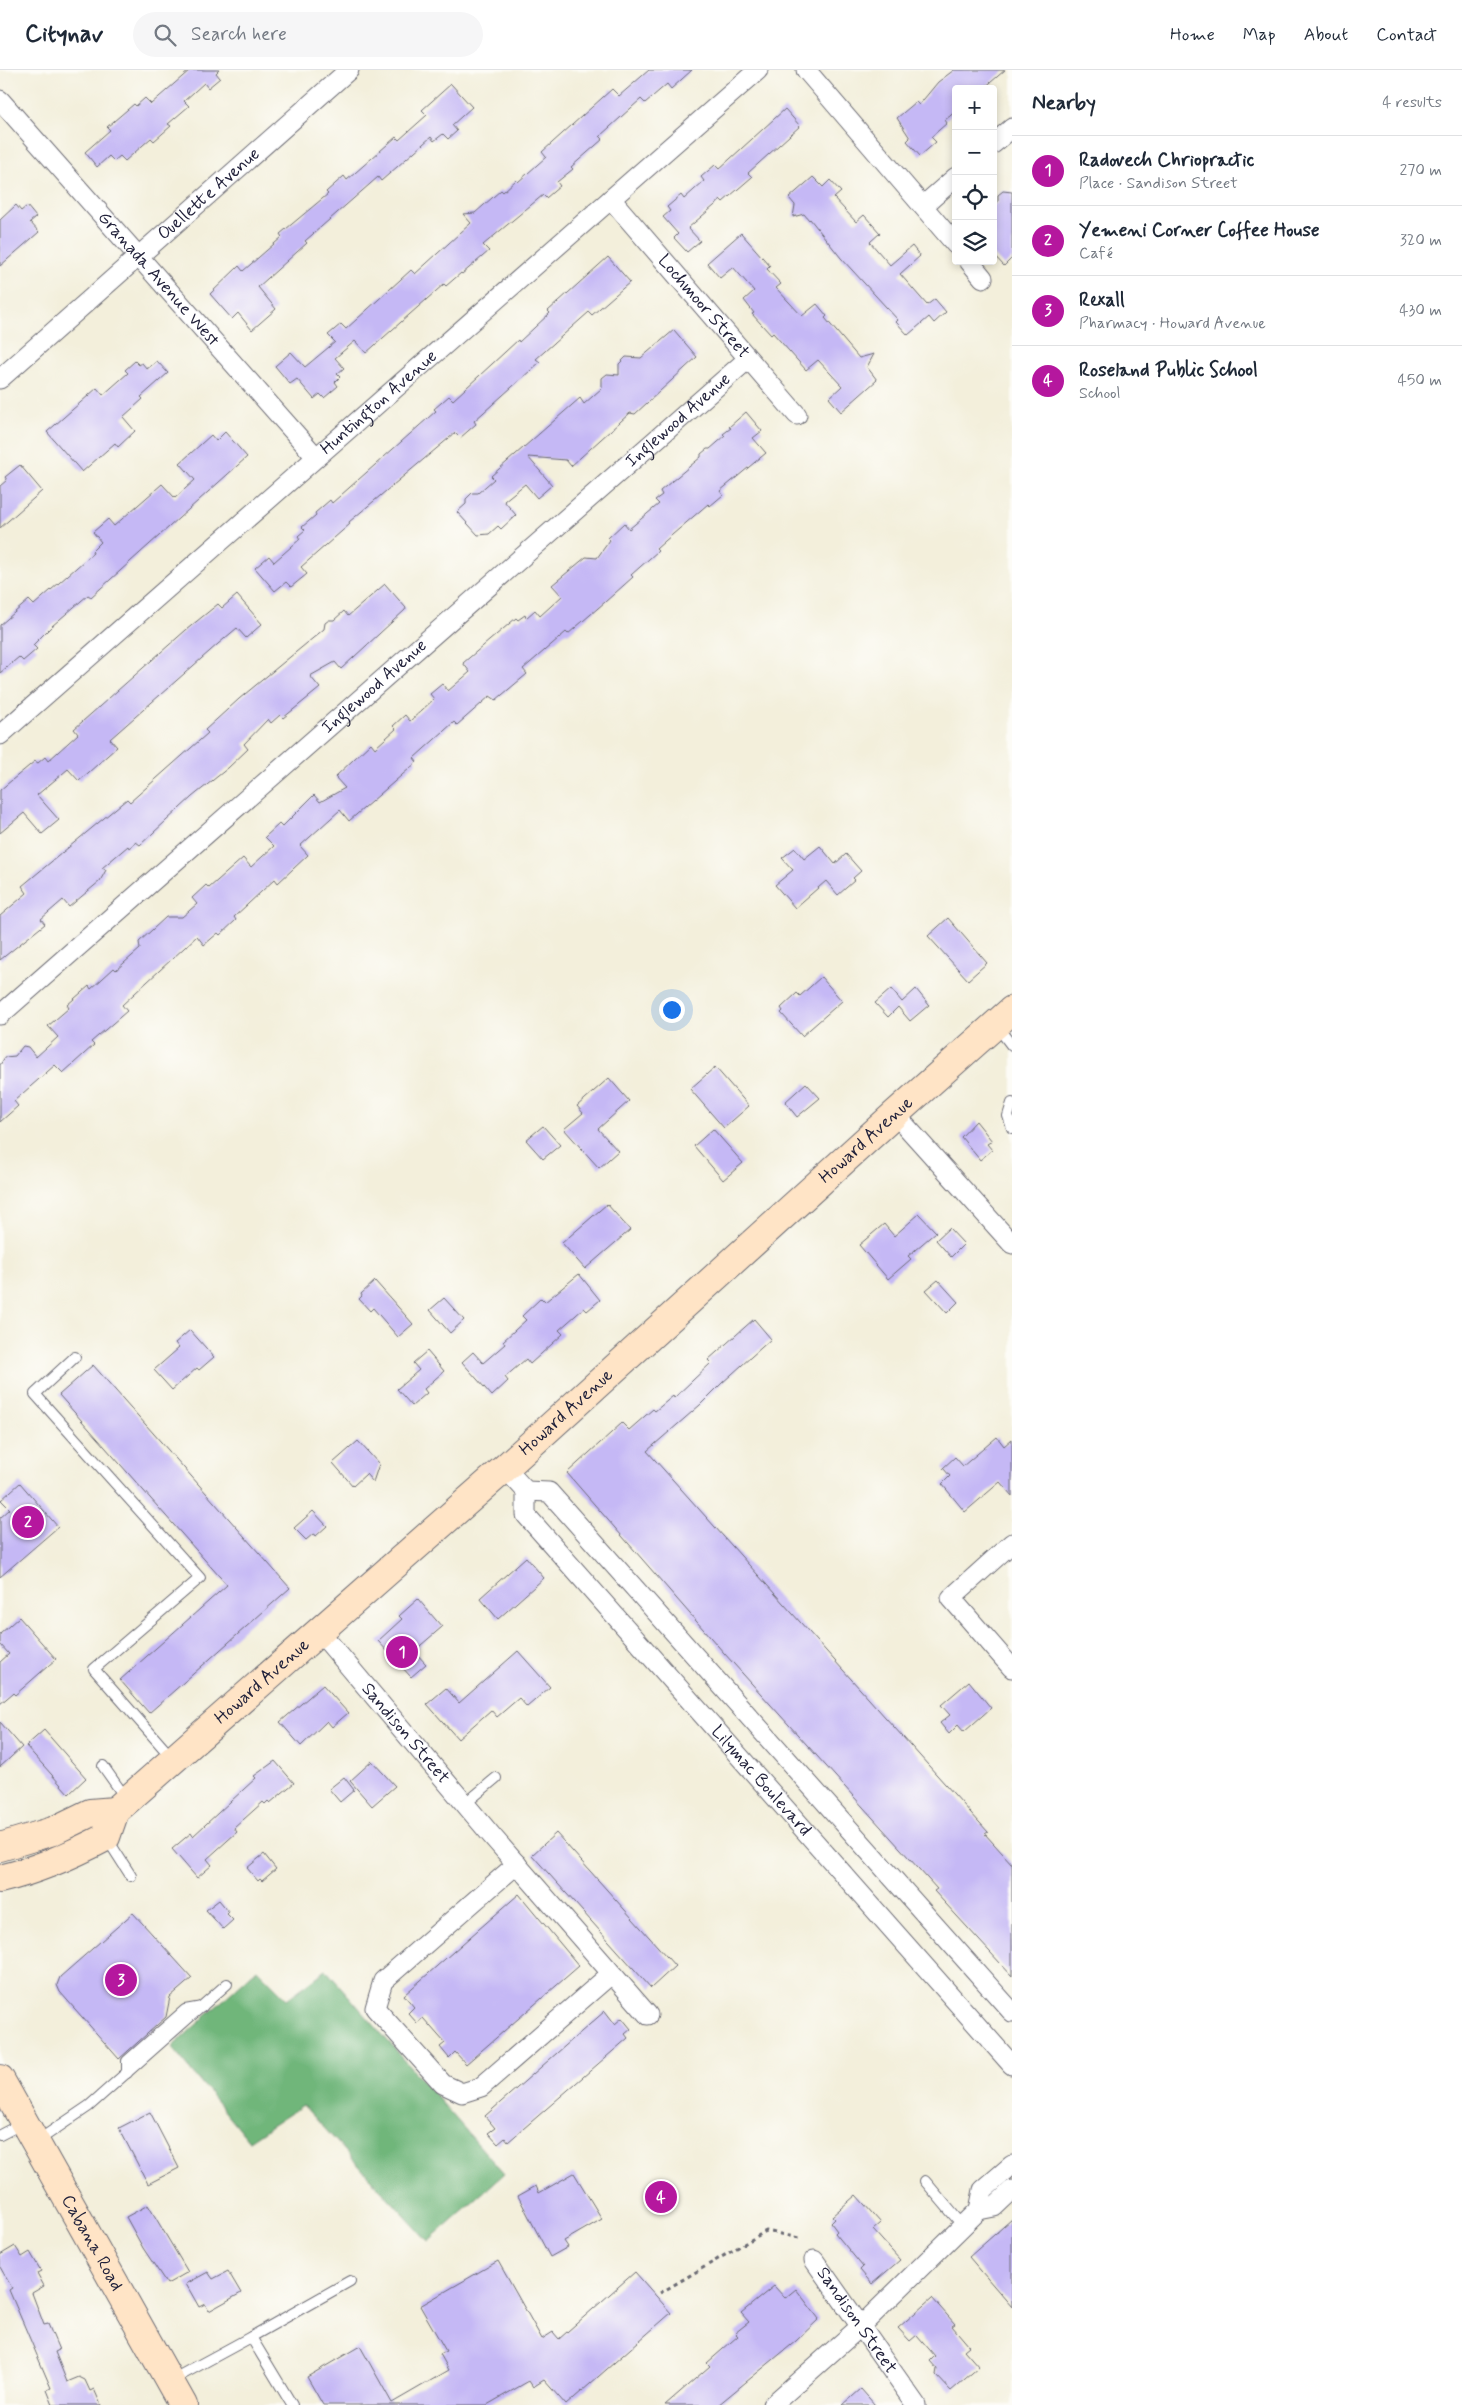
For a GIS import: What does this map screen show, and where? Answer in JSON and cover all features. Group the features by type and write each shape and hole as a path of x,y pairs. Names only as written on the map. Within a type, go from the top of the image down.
{"street":[{"name":"Ouellette Avenue","path":"0,379 349,70"},
{"name":"Huntington Avenue","path":"0,735 758,70"},
{"path":"806,70 952,240"},
{"name":"Granada Avenue West","path":"0,100 316,457"},
{"path":"997,141 1012,128"},
{"path":"923,206 952,181"},
{"name":"Lochmoor Street","path":"611,199 797,415"},
{"path":"972,265 983,278"},
{"name":"Inglewood Avenue","path":"0,1015 748,359"},
{"name":"Howard Avenue","path":"121,1806 504,1468 895,1114 1004,1018"},
{"path":"895,1114 1012,1244"},
{"path":"504,1468 526,1491"},
{"name":"Lilymac Boulevard","path":"1012,2012 549,1492 526,1491 526,1515 1012,2065"},
{"path":"1012,1543 951,1598 1012,1668"},
{"name":"Sandison Street","path":"319,1631 492,1836 648,2015"},
{"path":"0,1879 62,1860 106,1837 121,1806"},
{"path":"0,1847 53,1831 90,1813 121,1806"},
{"path":"517,1864 383,1981 375,2008 443,2084 462,2093 481,2087 611,1974"},
{"name":"Cabana Road","path":"0,2079 183,2405"},
{"path":"979,2210 983,2190 1012,2165"},
{"path":"772,2405 861,2326 979,2210 994,2207 1012,2190"},
{"name":"Sandison Street","path":"814,2260 916,2405"}],"lane":[{"path":"1004,1018 1012,1046"},
{"path":"1012,1103 1008,1116 1012,1128"},
{"path":"75,1357 35,1394 200,1578 94,1669 174,1760"},
{"path":"103,1766 121,1806"},
{"path":"465,1804 496,1778"},
{"path":"106,1837 131,1876"},
{"path":"0,2135 30,2132 89,2106 127,2073 127,2060 185,2010 202,2006 226,1984"},
{"path":"925,2181 963,2226"},
{"path":"170,2382 350,2281"},
{"path":"250,2337 292,2405"}],"path":[{"path":"660,2293 766,2231 799,2238"}],"green space":[{"path":"257,1969 287,1999 326,1970 504,2174 428,2241 303,2105 249,2141 172,2047"}],"building":[{"path":"190,70 219,70 216,73 220,78 208,88 204,83 184,101 189,106 168,124 171,126 154,141 151,138 125,161 120,156 114,161 109,156 97,167 85,152 110,130 107,127 134,104 136,106 145,98 151,104"},
{"path":"649,70 692,70 671,89 667,84 645,103 641,99 600,136 603,139 557,182 560,186 546,198 543,195 483,245 489,251 446,286 444,284 366,353 355,341 335,358 344,368 337,374 340,377 335,382 338,386 324,398 320,394 314,399 297,379 290,384 275,366 291,352 305,367 335,342 328,335 341,324 346,329 411,270 415,274 471,223 463,214 475,213 501,190 503,192 516,180 518,182 546,157 542,152 612,89 619,96"},
{"path":"954,70 1005,70 988,85 952,85 952,114 945,120 947,123 931,137 936,142 920,156 907,141 910,138 897,118 916,102 919,105 938,82"},
{"path":"451,84 472,107 452,125 457,131 448,139 443,134 434,141 431,137 381,181 378,177 305,241 307,243 258,287 276,309 252,330 238,313 232,319 210,294 239,266 243,271 282,237 280,234 328,194 326,192 344,176 347,180 396,137 399,140 427,115 422,110"},
{"path":"785,109 800,126 748,173 752,177 688,228 700,241 687,252 674,238 678,234 663,217 670,211 667,207 681,195 684,199 704,181 701,177 715,165 719,169"},
{"path":"813,177 823,187 830,180 841,192 834,198 856,222 864,215 880,233 870,242 890,265 912,246 920,256 900,274 927,305 935,299 946,312 934,323 929,317 908,335 896,322 898,320 841,258 810,219 804,214 793,217 795,205 789,198"},
{"path":"1003,191 1012,192 1012,258 1004,266 997,258 998,195"},
{"path":"16,205 21,211 27,206 36,217 30,222 39,232 0,266 0,220"},
{"path":"741,233 770,266 767,269 781,284 776,288 802,316 817,304 827,316 825,318 859,358 874,354 867,367 877,380 841,412 829,398 842,386 818,360 806,370 773,333 771,335 752,314 754,313 744,300 754,291 733,267 720,278 707,263"},
{"path":"608,257 630,282 592,315 589,312 536,359 540,362 474,421 476,424 460,438 455,433 349,522 350,524 301,567 307,574 291,587 286,582 275,591 255,568 269,556 274,562 300,539 298,536 305,530 302,527 316,515 315,513 330,500 332,503 436,411 434,409 449,396 453,400 518,340 519,342 550,313 548,311"},
{"path":"674,330 697,357 635,414 630,413 571,466 566,460 528,457 552,485 537,498 525,484 504,501 516,515 501,529 498,526 489,534 478,535 457,512 466,504 466,499 472,493 478,493 494,479 491,476 580,398 584,404 602,388 602,378 607,374 619,375 619,364 626,357 641,358"},
{"path":"135,361 139,365 142,363 147,369 157,361 168,373 141,397 143,399 123,417 135,431 118,447 115,443 82,472 47,432 97,388 103,395 128,373 125,370"},
{"path":"746,412 762,431 753,438 766,453 720,491 723,495 710,506 708,504 665,541 656,549 658,551 631,575 633,577 568,634 566,632 523,669 527,674 496,700 490,696 457,725 454,722 414,758 417,762 349,821 340,810 300,846 308,855 278,883 275,879 234,917 236,920 220,935 218,933 204,945 197,936 122,1005 127,1011 91,1042 94,1045 63,1073 55,1065 14,1101 18,1106 0,1122 0,1065 5,1057 15,1056 23,1046 28,1047 36,1057 58,1037 48,1026 69,1008 67,1005 89,986 91,989 114,968 116,970 140,949 139,942 166,917 182,917 197,904 192,898 206,885 209,888 243,858 251,867 274,846 265,837 279,824 282,827 314,795 320,802 345,788 335,777 371,743 375,748 396,729 393,726 405,715 410,721 434,699 430,694 442,684 448,691 470,672 463,663 516,618 518,620 525,615 526,618 535,610 540,616 562,596 552,585 586,557 597,558 610,540 608,538 624,523 629,529 659,504 655,500 662,495 660,491 701,457 701,454 725,436 723,434 731,428 729,427"},
{"path":"225,432 247,457 91,597 88,595 52,626 33,645 37,649 23,661 19,657 0,673 0,625 29,600 34,605 93,553 92,551 101,542 93,532 108,519 114,526 162,484 175,498 195,480 180,463 211,435 216,441"},
{"path":"20,465 42,491 0,528 0,486 7,480 5,477"},
{"path":"385,584 406,608 405,610 341,669 335,662 310,676 320,688 283,718 280,715 271,723 268,719 244,744 248,749 228,768 192,797 140,845 136,842 129,848 128,846 102,868 106,870 100,881 69,907 63,900 41,919 45,924 0,960 0,916 27,893 22,886 127,799 130,802 208,733 205,730 239,699 324,629 325,623 329,620 334,620 344,611 348,616"},
{"path":"237,595 262,624 246,638 237,628 218,644 110,739 117,747 79,781 68,769 37,795 59,820 42,834 24,813 0,833 0,790 35,761 38,763 45,757 48,761 78,734 74,729 186,630 218,604 222,608"},
{"path":"820,846 835,864 846,854 861,871 853,878 855,880 838,895 826,881 795,908 775,885 793,870 782,858 795,848 804,859"},
{"path":"948,918 987,963 968,980 928,936"},
{"path":"821,977 842,1001 802,1036 781,1013 783,1011 781,1008 797,993 800,996"},
{"path":"891,989 902,1002 916,989 929,1005 910,1021 898,1007 888,1017 875,1003"},
{"path":"715,1067 749,1106 724,1128 690,1089"},
{"path":"609,1078 629,1101 598,1129 618,1151 599,1168 564,1129 583,1113 577,1106"},
{"path":"806,1083 820,1098 797,1117 785,1102"},
{"path":"976,1121 992,1141 987,1144 992,1150 980,1160 961,1137"},
{"path":"543,1126 560,1145 543,1159 526,1140"},
{"path":"713,1129 743,1163 723,1180 694,1146"},
{"path":"607,1204 630,1230 585,1269 562,1243"},
{"path":"919,1214 936,1232 908,1256 911,1259 888,1279 859,1245 884,1224 894,1236"},
{"path":"949,1228 964,1244 951,1257 936,1240"},
{"path":"579,1274 600,1300 587,1311 584,1308 559,1330 563,1334 530,1364 526,1359 505,1377 508,1381 492,1396 462,1362 473,1352 483,1363 505,1344 503,1341 526,1320 522,1316 541,1298 545,1302"},
{"path":"938,1280 958,1302 947,1313 926,1290"},
{"path":"375,1281 413,1324 398,1337 373,1308 370,1311 359,1299 362,1296 361,1294"},
{"path":"444,1298 464,1320 450,1333 430,1310"},
{"path":"754,1319 771,1339 647,1451 988,1832 985,1834 1012,1864 1012,1976 934,1891 937,1889 724,1653 567,1473 622,1423 629,1430 653,1409 655,1411 673,1396 674,1398 711,1363 708,1360"},
{"path":"190,1330 214,1357 199,1370 197,1368 172,1390 154,1370 179,1348 175,1343"},
{"path":"427,1351 444,1371 424,1389 427,1393 412,1406 397,1389 419,1370 413,1363"},
{"path":"93,1365 290,1588 149,1713 120,1680 227,1585 59,1395"},
{"path":"997,1437 1004,1446 1012,1439 1012,1496 1000,1482 965,1512 942,1484 950,1476 943,1468 955,1457 963,1466"},
{"path":"358,1441 379,1464 373,1482 366,1474 353,1486 333,1463"},
{"path":"20,1483 58,1527 0,1577 0,1518 10,1509 1,1500"},
{"path":"313,1511 327,1526 316,1536 313,1534 306,1540 294,1528"},
{"path":"526,1557 544,1578 498,1619 480,1598"},
{"path":"418,1599 442,1627 414,1651 426,1664 411,1677 378,1641 402,1619 399,1616"},
{"path":"19,1617 56,1659 15,1695 13,1693 0,1704 0,1662 9,1654 0,1644 0,1634"},
{"path":"518,1651 550,1687 527,1707 519,1698 497,1717 491,1710 458,1739 427,1704 446,1688 459,1703"},
{"path":"969,1681 991,1708 964,1732 958,1725 949,1734 940,1723 950,1715 941,1705"},
{"path":"323,1685 348,1713 332,1727 327,1721 301,1746 280,1722"},
{"path":"0,1722 22,1747 0,1767"},
{"path":"44,1730 86,1778 69,1794 26,1746"},
{"path":"275,1761 294,1783 270,1803 268,1801 265,1804 263,1802 234,1828 237,1832 207,1859 212,1865 197,1878 172,1849 191,1833 193,1836 256,1778 254,1776"},
{"path":"372,1761 395,1786 372,1806 350,1781"},
{"path":"344,1777 354,1790 340,1802 329,1789"},
{"path":"556,1833 675,1966 651,1988 532,1855"},
{"path":"264,1854 276,1869 262,1881 260,1879 258,1881 247,1868"},
{"path":"519,1894 579,1966 466,2064 455,2052 449,2058 440,2047 445,2043 423,2018 417,2023 408,2013 414,2007 404,1995"},
{"path":"219,1900 233,1920 223,1929 206,1910"},
{"path":"133,1913 192,1978 170,1997 166,2017 119,2059 60,1992 57,1985 60,1977"},
{"path":"605,2011 615,2024 622,2018 631,2029 625,2034 628,2038 508,2142 505,2138 498,2144 488,2133 495,2128 485,2116"},
{"path":"150,2112 179,2168 148,2184 119,2128"},
{"path":"574,2173 602,2219 564,2241 568,2247 550,2257 518,2196 536,2186 539,2193"},
{"path":"856,2195 881,2223 873,2230 900,2260 872,2284 860,2270 863,2267 835,2233 837,2231 831,2223 835,2219 832,2216"},
{"path":"148,2205 188,2272 167,2284 143,2248 126,2217"},
{"path":"1012,2219 1012,2307 969,2257"},
{"path":"15,2246 22,2257 30,2252 41,2271 37,2273 44,2286 32,2293 44,2325 48,2324 59,2350 55,2352 67,2382 79,2377 85,2380 90,2391 94,2389 101,2405 53,2405 47,2390 51,2388 9,2290 12,2288 0,2267 0,2255"},
{"path":"498,2261 542,2339 553,2332 559,2339 635,2272 671,2313 566,2405 544,2380 533,2387 529,2381 487,2405 323,2405 307,2377 360,2346 392,2403 449,2370 440,2354 446,2351 420,2306"},
{"path":"228,2271 241,2293 209,2311 205,2304 199,2307 186,2284 208,2272 213,2279"},
{"path":"774,2286 785,2298 796,2289 819,2319 796,2341 718,2405 665,2405 710,2366 707,2363 738,2336 735,2333 749,2322 741,2313"},
{"path":"932,2298 955,2324 952,2326 969,2346 964,2350 979,2367 951,2391 936,2375 937,2369 930,2361 935,2356 917,2335 910,2341 898,2328"},
{"path":"861,2389 875,2405 843,2405"}],"place":[{"name":"Yemeni Corner Coffee House","path":"28,1522"},
{"name":"Radovech Chriopractic","path":"402,1652"},
{"name":"Rexall","path":"121,1980"},
{"name":"Roseland Public School","path":"661,2197"}]}
